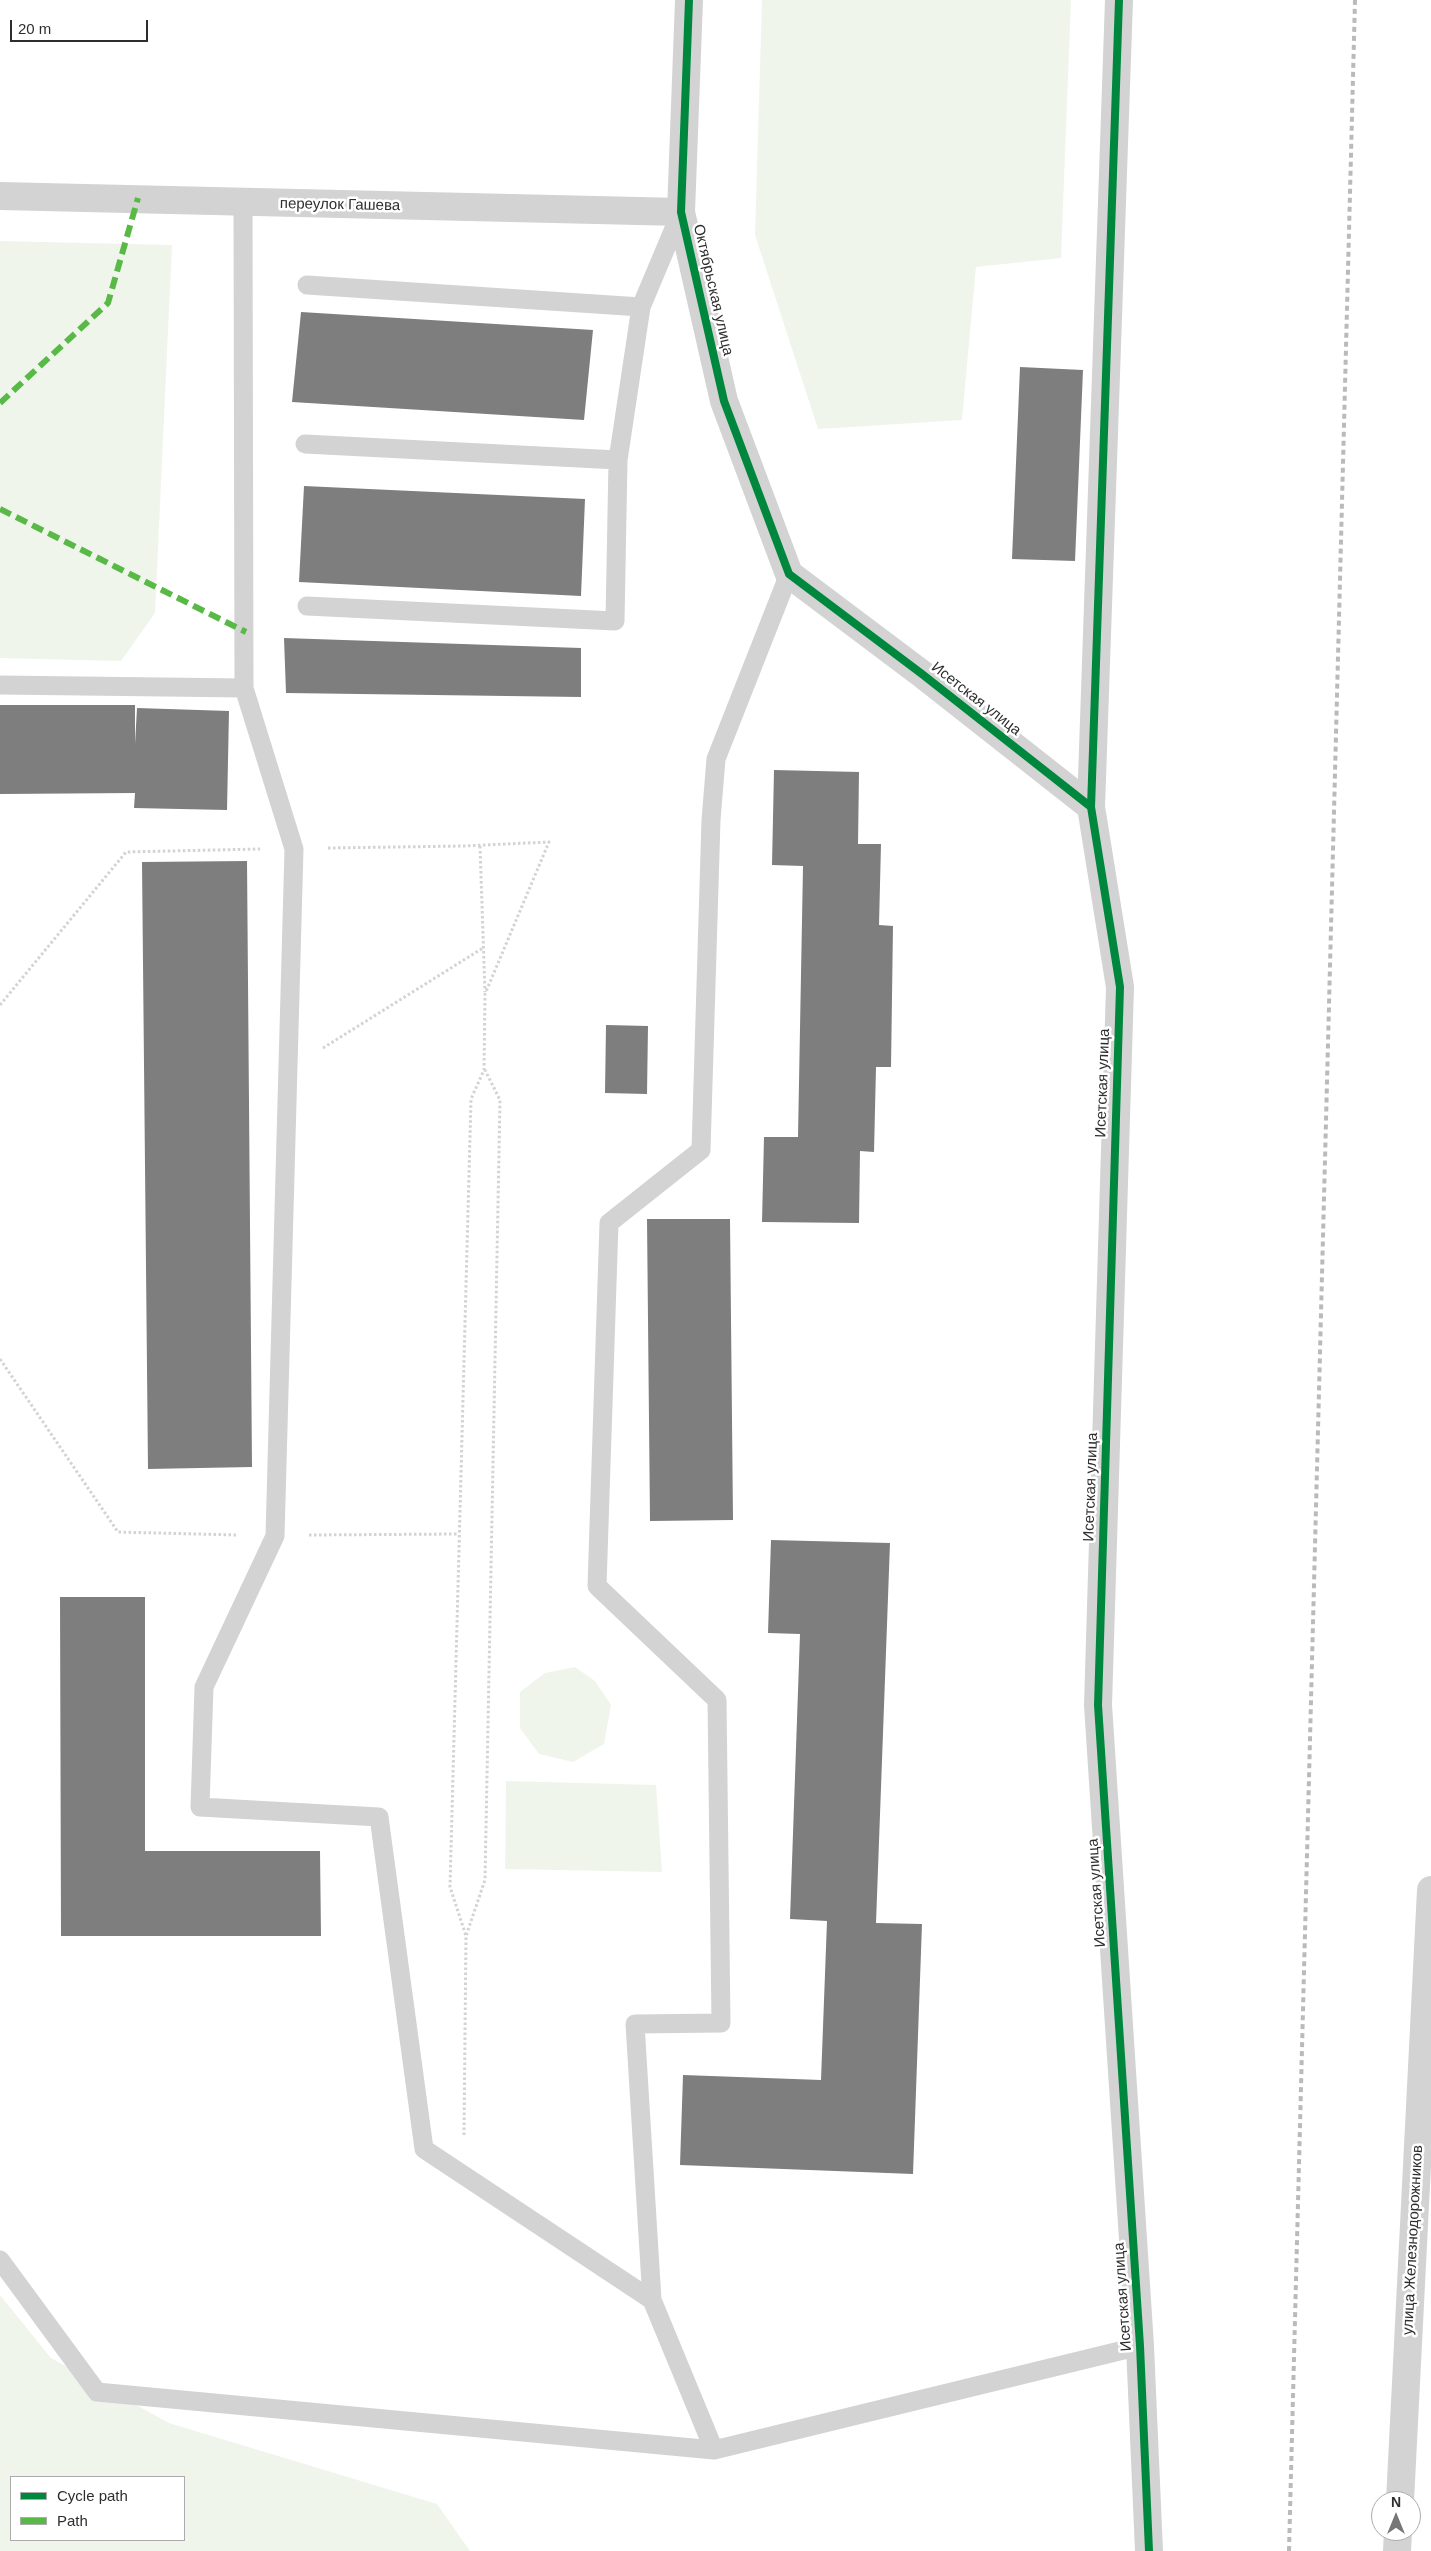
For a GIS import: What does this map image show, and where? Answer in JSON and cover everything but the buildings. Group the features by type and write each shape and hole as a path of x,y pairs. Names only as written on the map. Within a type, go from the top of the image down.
{"street":[{"name":"Октябрьская улица","path":"689,0 681,212 724,401 789,574"},
{"path":"1091,807 1119,0"},
{"name":"переулок Гашева","path":"0,196 681,212"},
{"name":"Исетская улица","path":"789,574 922,674 1091,807 1120,987 1098,1704 1140,2346 1149,2551"},
{"name":"улица Железнодорожников","path":"1401,2491 1431,1890"}],"lane":[{"path":"243,202 244,688 294,849 275,1536 204,1687 200,1807 380,1817 424,2149 652,2300"},
{"path":"307,606 616,622 618,460 642,307 681,212"},
{"path":"307,285 642,307"},
{"path":"305,444 618,460"},
{"path":"714,2450 652,2300 635,2024 721,2023 717,1700 597,1586 609,1222 701,1150 711,820 716,759 789,574"},
{"path":"0,685 244,688"},
{"path":"0,2260 97,2392 714,2450 1140,2346"}],"path":[{"path":"0,1004 126,852 480,846 549,842 485,994"},
{"path":"466,1936 450,1887 471,1099 484,1070 485,994 480,846"},
{"path":"288,1070 483,948"},
{"path":"464,2137 466,1936 485,1880 500,1100 484,1070"},
{"path":"0,1358 118,1532 275,1536 459,1534"}],"shaded area":[{"path":"762,0 1071,0 1061,258 976,267 962,420 818,429 755,235"},
{"path":"0,241 172,245 155,613 121,661 0,658"},
{"path":"575,1667 595,1681 611,1705 604,1744 573,1762 539,1754 520,1728 520,1692 545,1673"},
{"path":"506,1781 656,1785 662,1872 505,1869"},
{"path":"0,2295 51,2358 169,2423 437,2504 470,2551 0,2551"}],"railway":[{"path":"1289,2551 1355,0"}],"marked path":[{"path":"0,403 108,303 138,198"},
{"path":"0,509 246,632"}],"cycle path":[{"path":"689,0 681,212 724,401 789,574 922,674 1091,807 1120,987 1098,1705 1140,2346 1149,2551"},
{"path":"1091,807 1119,0"}]}
